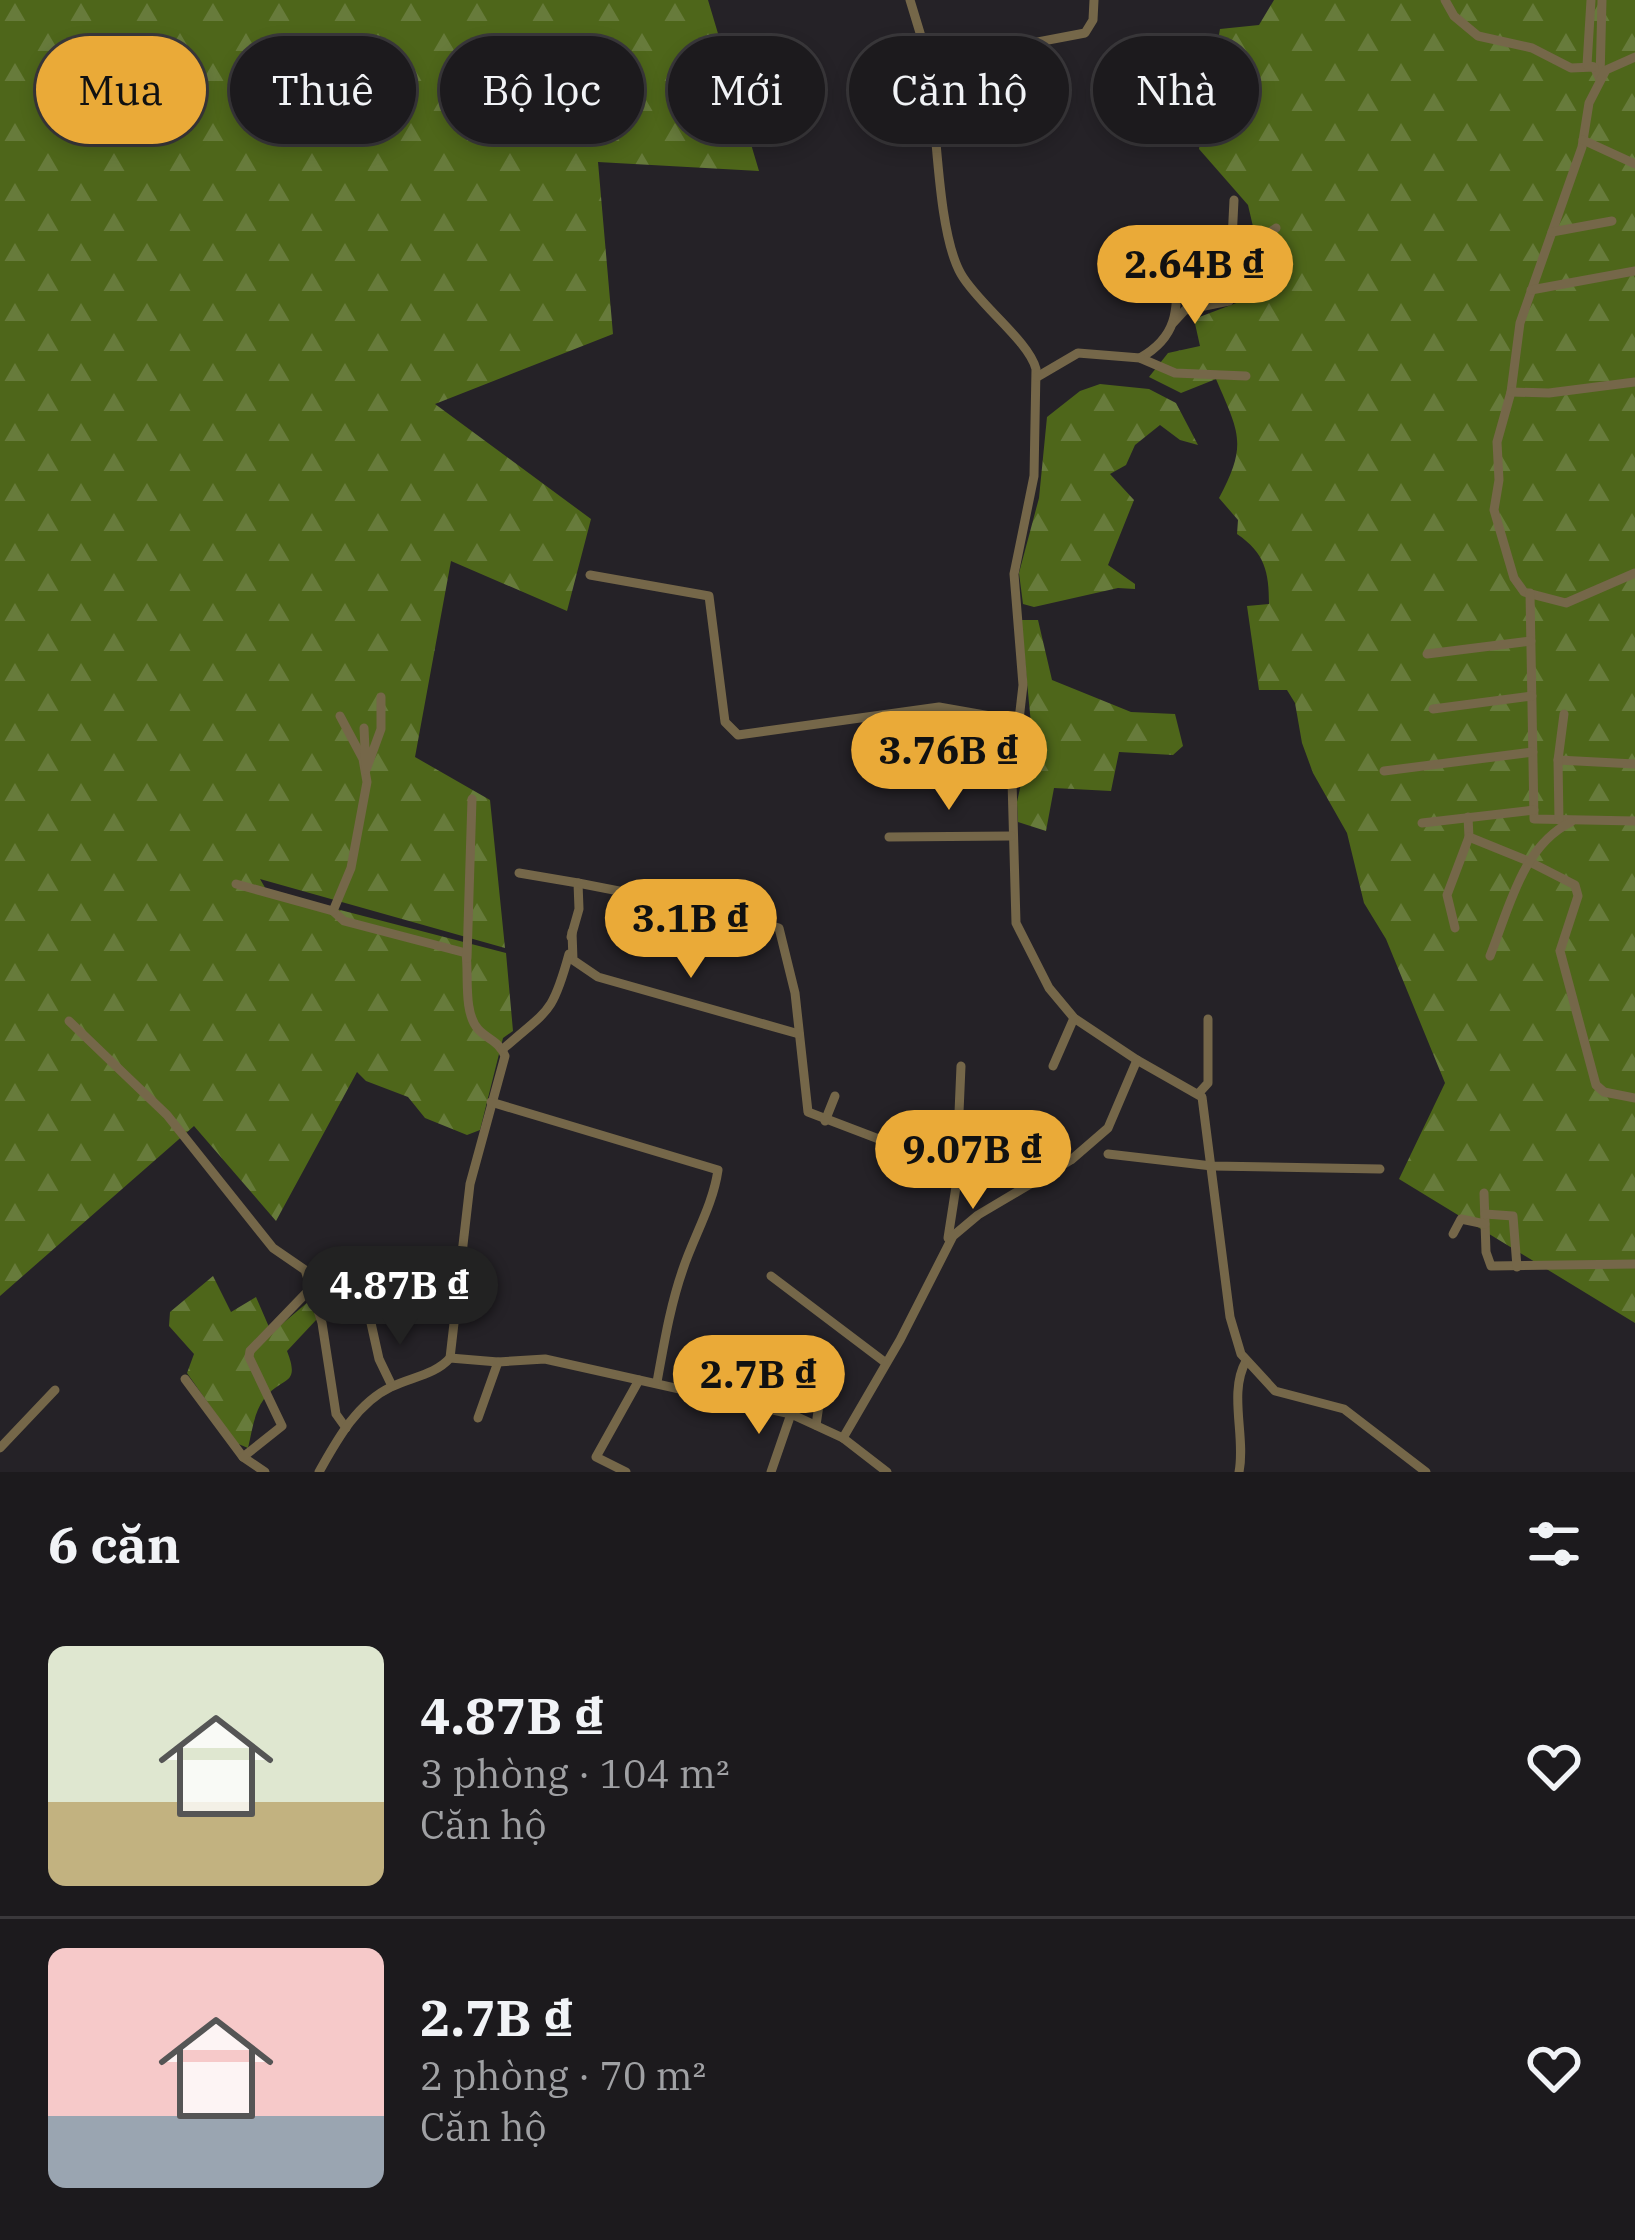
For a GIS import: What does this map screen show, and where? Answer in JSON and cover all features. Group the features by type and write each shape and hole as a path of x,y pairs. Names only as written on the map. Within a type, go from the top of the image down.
{"street":[{"path":"910,0 921,36"},
{"path":"1068,36 1084,33 1093,20 1094,0"},
{"path":"1445,0 1454,16 1478,36 1532,48 1571,68 1594,68"},
{"path":"1591,0 1587,65 1600,79"},
{"path":"1600,79 1602,0"},
{"path":"1635,58 1615,64 1600,79 1589,103 1583,140 1520,323 1511,392 1497,442 1499,480 1494,511 1514,578 1530,593 1573,601 1635,573"},
{"path":"1583,140 1635,164"},
{"path":"939,144 957,268 1029,353 1036,376 1034,476 1014,574 1023,685 1011,836 1016,923 1049,988 1074,1018 1198,1094 1205,1107 1231,1317 1246,1361 1275,1391 1344,1408 1426,1472"},
{"path":"1173,323 1185,310 1229,301 1234,200"},
{"path":"1552,232 1612,220"},
{"path":"1233,260 1272,226"},
{"path":"1140,358 1170,333 1176,257"},
{"path":"1531,290 1635,271"},
{"path":"1036,376 1078,352 1140,358 1175,374 1246,376"},
{"path":"1511,392 1549,393 1635,382"},
{"path":"590,575 709,596 725,722 738,735 939,707 1019,721"},
{"path":"1530,593 1534,819 1635,821"},
{"path":"1427,654 1531,641"},
{"path":"1433,709 1532,696"},
{"path":"366,770 381,729 381,697"},
{"path":"1559,820 1558,760 1564,714"},
{"path":"340,716 366,770"},
{"path":"333,911 351,868 365,796 364,728"},
{"path":"1384,771 1533,752"},
{"path":"1558,760 1635,764"},
{"path":"450,1358 470,1184 505,1056 476,1027 469,1001 472,799"},
{"path":"1422,823 1534,810"},
{"path":"1455,928 1447,895 1469,837 1468,818"},
{"path":"1490,956 1528,861 1558,828 1576,820"},
{"path":"889,837 1011,836"},
{"path":"1469,837 1575,885 1578,896 1560,951 1596,1084 1604,1092 1635,1098"},
{"path":"519,873 716,910 778,928 796,993 806,1108 825,1121 920,1154 975,1161 1025,1185"},
{"path":"503,1049 554,1004 579,909 578,883"},
{"path":"236,884 333,911 344,920 456,948 467,958"},
{"path":"572,932 573,960 598,977 800,1034"},
{"path":"1053,1066 1074,1018"},
{"path":"1198,1094 1208,1083 1208,1019"},
{"path":"69,1021 167,1115 273,1248 305,1270 336,1414 346,1428"},
{"path":"843,1438 948,1244 964,1224 1071,1160 1111,1125 1137,1060"},
{"path":"957,1159 961,1066"},
{"path":"825,1121 835,1096"},
{"path":"491,1102 718,1170 667,1325 657,1382"},
{"path":"920,1154 921,1123"},
{"path":"1108,1154 1212,1166 1380,1169"},
{"path":"948,1244 958,1174 975,1161"},
{"path":"1484,1193 1489,1264 1635,1264"},
{"path":"1453,1234 1461,1219 1513,1216 1517,1267"},
{"path":"771,1276 886,1363"},
{"path":"243,1457 282,1426 250,1351 312,1286"},
{"path":"371,1323 379,1359 392,1386"},
{"path":"320,1472 362,1408 392,1386 431,1372 450,1358 545,1359 791,1414 843,1438 885,1471"},
{"path":"1239,1472 1243,1438 1238,1384 1246,1361"},
{"path":"478,1418 498,1362"},
{"path":"816,1425 819,1405 837,1378"},
{"path":"184,1379 243,1457 265,1472"},
{"path":"588,1470 639,1380"},
{"path":"0,1448 55,1390"},
{"path":"771,1472 791,1414"},
{"path":"596,1457 626,1472"}],"green space":[{"path":"0,0 708,0 719,36 668,36 668,144 751,144 759,171 598,162 613,334 435,404 591,519 567,611 451,561 415,757 490,800 505,948 260,879 267,891 506,953 513,1031 503,1038 480,1130 467,1135 425,1118 408,1097 366,1081 357,1072 276,1221 194,1126 0,1296"},
{"path":"1274,0 1635,0 1635,1323 1399,1179 1445,1083 1386,939 1364,903 1347,833 1313,773 1295,703 1287,690 1259,690 1247,606 1269,604 1268,582 1264,564 1237,534 1238,520 1219,498 1237,451 1235,426 1224,397 1216,379 1181,393 1149,377 1168,353 1200,346 1194,319 1268,291 1248,205 1199,149 1200,144 1259,144 1259,36 1219,36 1220,29 1259,25"},
{"path":"1100,384 1149,389 1176,403 1198,445 1180,440 1160,425 1135,445 1126,465 1110,474 1134,500 1108,565 1135,584 1135,589 1118,588 1034,607 1023,604 1019,573 1039,498 1047,417 1080,391"},
{"path":"1021,620 1038,620 1052,680 1131,712 1175,714 1183,746 1173,755 1119,752 1111,791 1054,788 1046,831 1018,822 1017,802 1032,734"},
{"path":"213,1276 231,1312 256,1297 269,1327 276,1329 308,1302 314,1304 317,1319 287,1351 291,1376 261,1404 248,1448 236,1443 187,1373 194,1354 169,1326 170,1312"}]}
